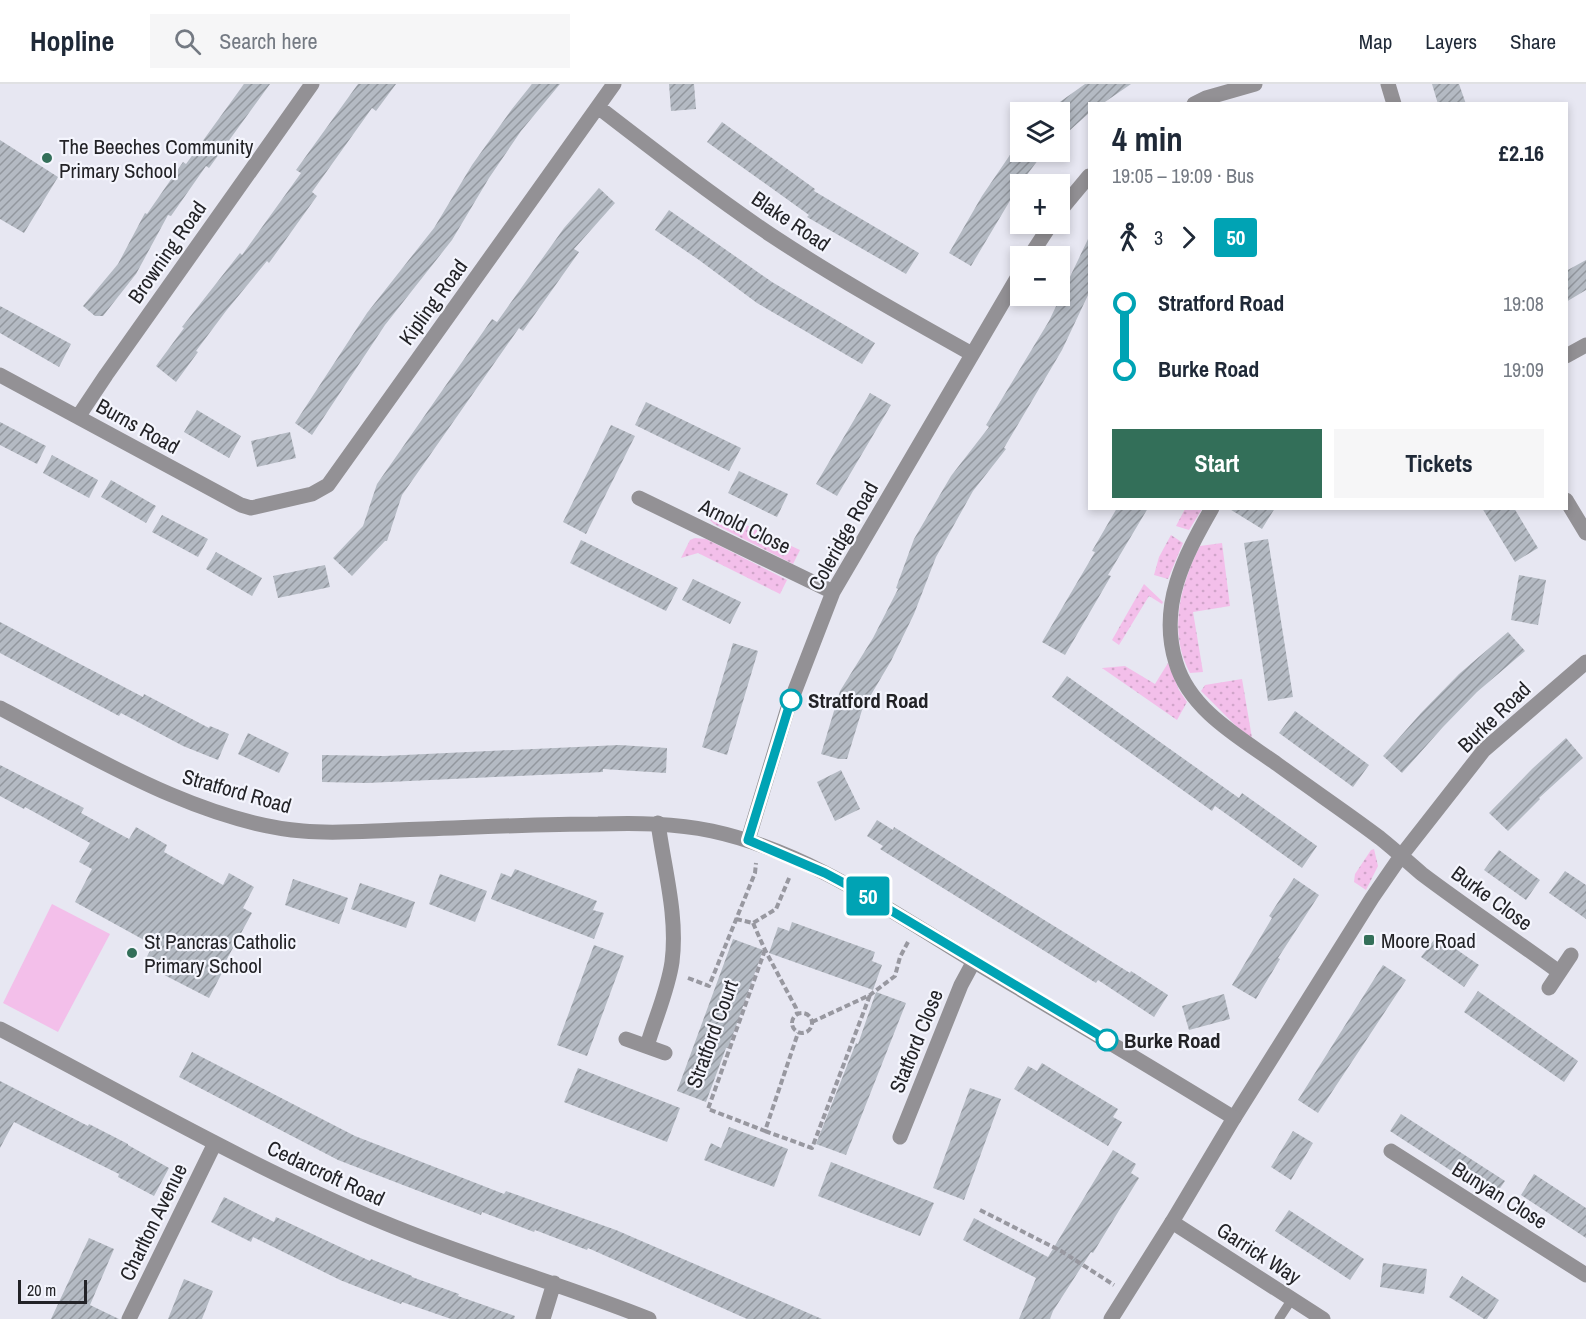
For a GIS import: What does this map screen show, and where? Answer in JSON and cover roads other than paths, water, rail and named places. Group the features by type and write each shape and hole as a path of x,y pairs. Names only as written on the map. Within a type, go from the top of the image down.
{"street":[{"name":"Browning Road","path":"78,417 312,84"},
{"name":"Kipling Road","path":"258,506 312,494 326,488 614,84"},
{"path":"1198,102 1255,84"},
{"path":"1388,84 1393,102"},
{"name":"Blake Road","path":"598,107 697,182 771,234 841,279 972,354"},
{"path":"1070,199 1088,177"},
{"name":"Coleridge Road","path":"753,842 787,711 833,592 1010,290"},
{"path":"1568,355 1586,345"},
{"name":"Burns Road","path":"0,375 234,503 251,507 258,506"},
{"name":"Arnold Close","path":"639,498 833,592"},
{"path":"1568,503 1586,533"},
{"path":"1211,510 1179,573 1171,601 1170,639 1176,665 1186,686 1195,699 1221,724 1380,838 1401,856"},
{"name":"Burke Road","path":"1111,1319 1234,1118 1372,898 1401,856 1484,750 1586,662"},
{"name":"Stratford Road","path":"0,708 167,792 219,812 258,823 302,831 430,829 523,824 658,823 711,831 753,842 855,889 1234,1118"},
{"path":"647,1046 670,972 673,927 658,823"},
{"name":"Burke Close","path":"1401,856 1559,972"},
{"path":"1549,988 1571,955"},
{"name":"Statford Close","path":"900,1137 961,985 974,961"},
{"name":"Cedarcroft Road","path":"0,1029 301,1186 385,1223 649,1319"},
{"name":"Stratford Court","path":"627,1039 665,1053"},
{"name":"Charlton Avenue","path":"129,1319 215,1143"},
{"name":"Bunyan Close","path":"1391,1151 1586,1275"},
{"name":"Garrick Way","path":"1172,1222 1323,1319"},
{"path":"543,1319 554,1283"}],"lane":[{"path":"1280,1319 1292,1299"}],"place":[{"name":"The Beeches Community Primary School","path":"47,158"},
{"name":"Stratford Road","path":"791,700"},
{"name":"Moore Road","path":"1369,940"},
{"name":"St Pancras Catholic Primary School","path":"132,953"},
{"name":"Burke Road","path":"1107,1040"}]}
